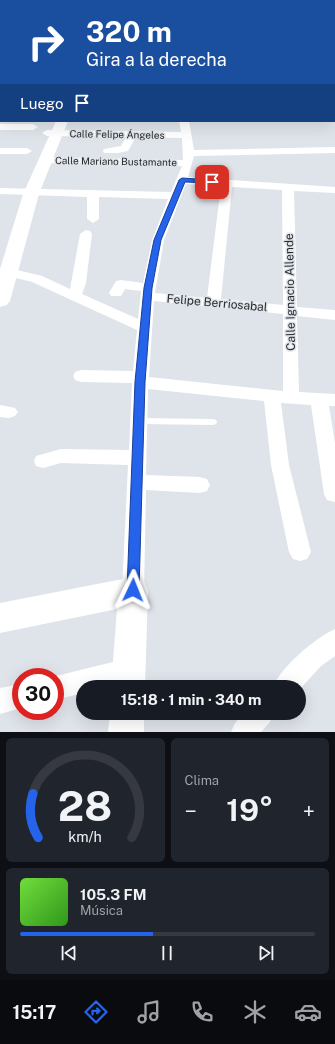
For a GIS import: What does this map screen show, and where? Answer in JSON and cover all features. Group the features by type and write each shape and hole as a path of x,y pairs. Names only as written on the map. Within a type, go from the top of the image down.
{"street":[{"path":"64,687 129,679 138,482 140,380 144,328 148,292 158,240 176,196 189,158 188,136 184,122"},
{"name":"Calle Felipe Ángeles","path":"0,127 50,127 132,134 188,136"},
{"path":"0,249 45,160 50,127"},
{"path":"0,301 9,272 28,192 50,127"},
{"path":"108,151 126,149 129,145 132,134"},
{"name":"Calle Mariano Bustamante","path":"45,160 189,158 335,150"},
{"path":"1,154 27,151"},
{"path":"182,180 335,190"},
{"path":"213,303 227,182"},
{"name":"Calle Ignacio Allende","path":"288,186 292,397"},
{"path":"0,191 176,196"},
{"path":"0,194 28,192"},
{"path":"93,193 93,219"},
{"path":"75,295 79,283 86,234"},
{"path":"9,272 37,279 75,295 144,328"},
{"name":"Felipe Berriosabal","path":"116,293 121,284 148,292 213,303 335,315"},
{"path":"81,376 140,380 272,396 327,400 334,494"},
{"path":"272,396 280,465 300,552"},
{"path":"42,460 61,456 138,458"},
{"path":"138,482 200,486"},
{"path":"0,618 133,590"},
{"path":"292,680 313,658 335,641"},
{"path":"0,701 12,698"},
{"path":"126,732 127,720"},
{"path":"244,732 255,720"}],"lane":[{"path":"139,421 213,422"}],"route":[{"path":"133,590 138,482 140,382 148,288 158,240 182,180 212,182"}]}
